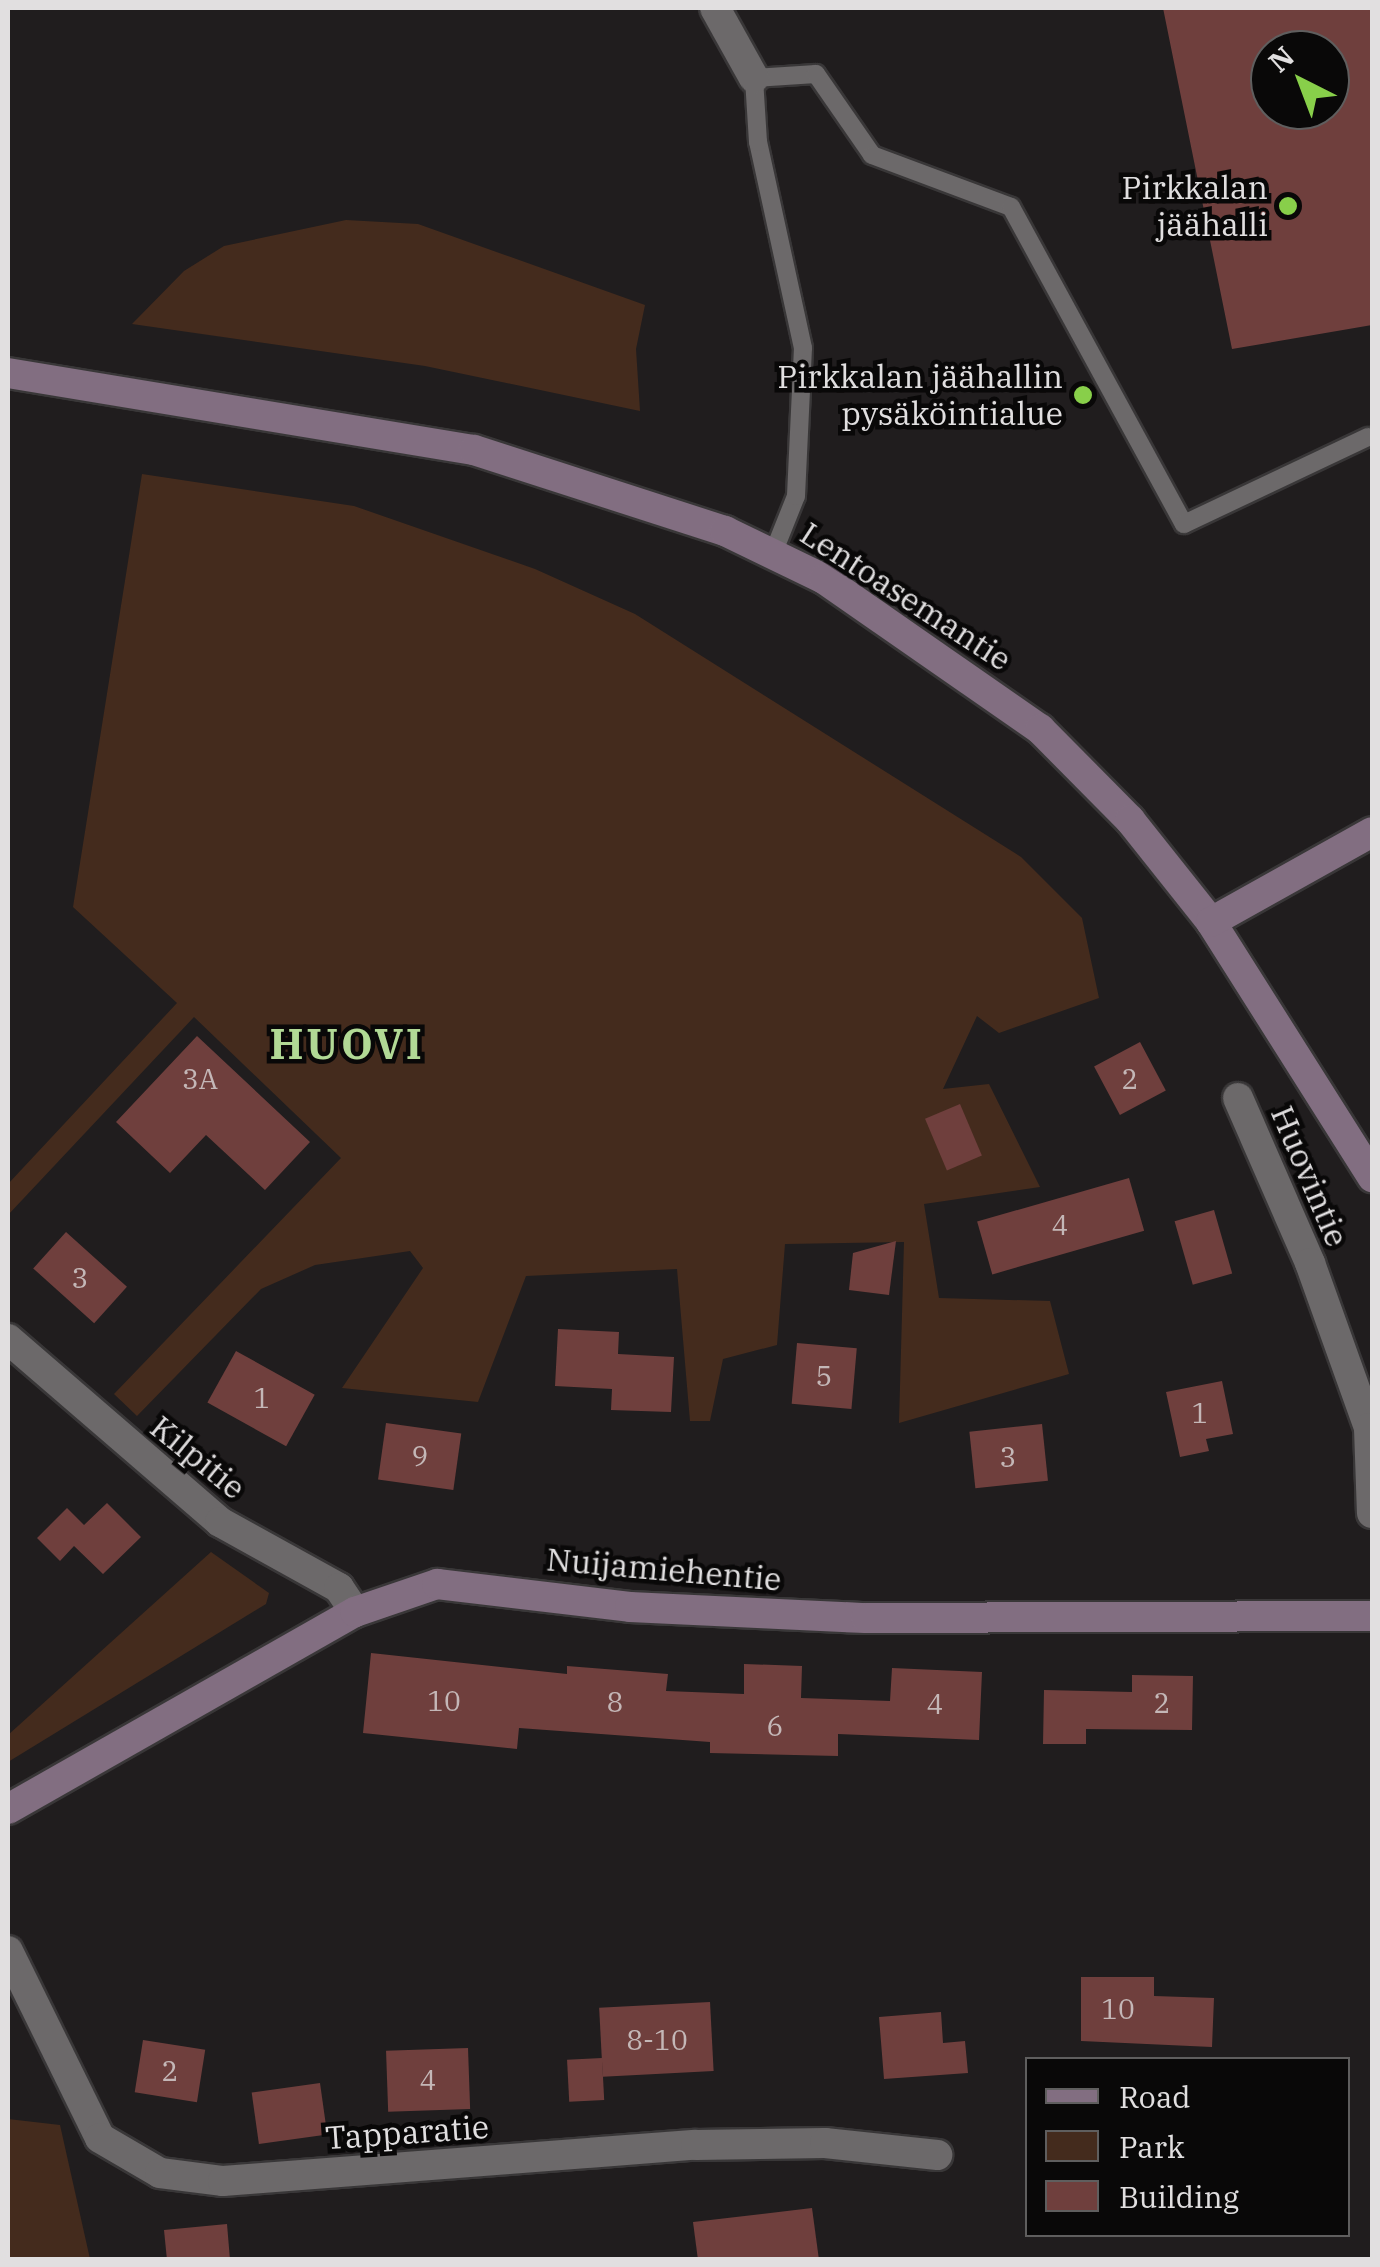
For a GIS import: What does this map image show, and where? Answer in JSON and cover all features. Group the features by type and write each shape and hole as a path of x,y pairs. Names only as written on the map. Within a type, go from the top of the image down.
{"main road":[{"name":"Lentoasemantie","path":"8,373 474,450 617,491 774,550 875,610 1040,730 1130,820 1211,922 1372,1177"},
{"path":"1211,922 1372,832"},
{"name":"Nuijamiehentie","path":"8,1808 354,1612 437,1584 630,1607 866,1618 1372,1616"}],"street":[{"path":"715,8 754,78"},
{"name":"Huovintie","path":"1238,1098 1310,1263 1368,1428 1372,1513"},
{"name":"Kilpitie","path":"8,1339 220,1522 339,1588 354,1612"},
{"name":"Tapparatie","path":"8,1951 100,2138 160,2174 222,2181 696,2145 825,2143 937,2154"}],"lane":[{"path":"774,550 796,496 804,380 754,78 816,74 872,155 1011,207 1184,524 1368,436"}],"green space":[{"path":"346,220 418,224 645,305 636,349 640,411 425,366 132,324 184,271 224,246"},
{"path":"142,474 354,506 535,569 635,614 1021,857 1082,918 1099,998 999,1033 977,1016 943,1089 989,1084 1040,1187 924,1204 939,1298 1050,1301 1069,1374 899,1423 904,1242 785,1244 777,1345 723,1359 710,1421 690,1421 677,1269 526,1276 478,1402 342,1388 423,1268 410,1251 315,1265 261,1289 137,1416 114,1394 341,1158 194,1017 8,1215 8,1184 177,1003 73,907"},
{"path":"211,1552 269,1593 266,1604 8,1762 8,1735"},
{"path":"8,2119 60,2125 90,2259 8,2259"}],"building":[{"name":"Pirkkalan jäähalli","path":"1163,8 1372,8 1372,325 1232,349"},
{"path":"197,1036 310,1142 265,1190 206,1135 170,1173 116,1122"},
{"path":"1140,1042 1166,1091 1120,1115 1094,1066"},
{"path":"960,1104 982,1156 947,1170 925,1119"},
{"path":"1129,1178 1144,1231 992,1274 977,1222"},
{"path":"1214,1210 1232,1273 1193,1285 1175,1221"},
{"path":"66,1232 127,1287 94,1323 33,1268"},
{"path":"896,1241 889,1295 849,1290 853,1253"},
{"path":"558,1329 619,1332 618,1354 674,1357 671,1412 611,1410 612,1389 555,1386"},
{"path":"797,1343 857,1348 851,1409 792,1404"},
{"path":"236,1351 315,1395 286,1446 207,1403"},
{"path":"1222,1381 1233,1434 1206,1439 1209,1451 1180,1457 1166,1392"},
{"path":"386,1423 461,1434 453,1490 378,1479"},
{"path":"1042,1424 1048,1481 975,1488 969,1432"},
{"path":"107,1503 141,1537 103,1574 74,1546 60,1561 37,1538 67,1508 84,1525"},
{"path":"371,1653 567,1674 567,1666 668,1674 666,1691 744,1694 744,1664 802,1666 801,1698 890,1701 892,1668 982,1672 979,1740 838,1734 838,1756 710,1753 710,1742 519,1728 517,1749 363,1733"},
{"path":"1132,1675 1193,1676 1192,1730 1086,1729 1086,1744 1043,1744 1044,1690 1132,1692"},
{"path":"1081,1977 1154,1977 1154,1996 1214,1998 1212,2047 1081,2041"},
{"path":"710,2002 714,2071 603,2077 599,2008"},
{"path":"941,2012 943,2043 965,2041 968,2073 884,2079 879,2017"},
{"path":"143,2040 205,2050 197,2102 135,2092"},
{"path":"468,2048 470,2109 388,2112 386,2051"},
{"path":"602,2058 604,2100 569,2102 567,2060"},
{"path":"320,2083 327,2134 259,2144 252,2093"},
{"path":"812,2208 819,2260 698,2260 693,2222"},
{"path":"227,2224 230,2260 167,2260 164,2230"}],"place":[{"name":"Pirkkalan jäähalli","path":"1288,206"},
{"name":"Pirkkalan jäähallin pysäköintialue","path":"1083,395"}],"district":[{"name":"HUOVI","path":"347,1044"}]}
